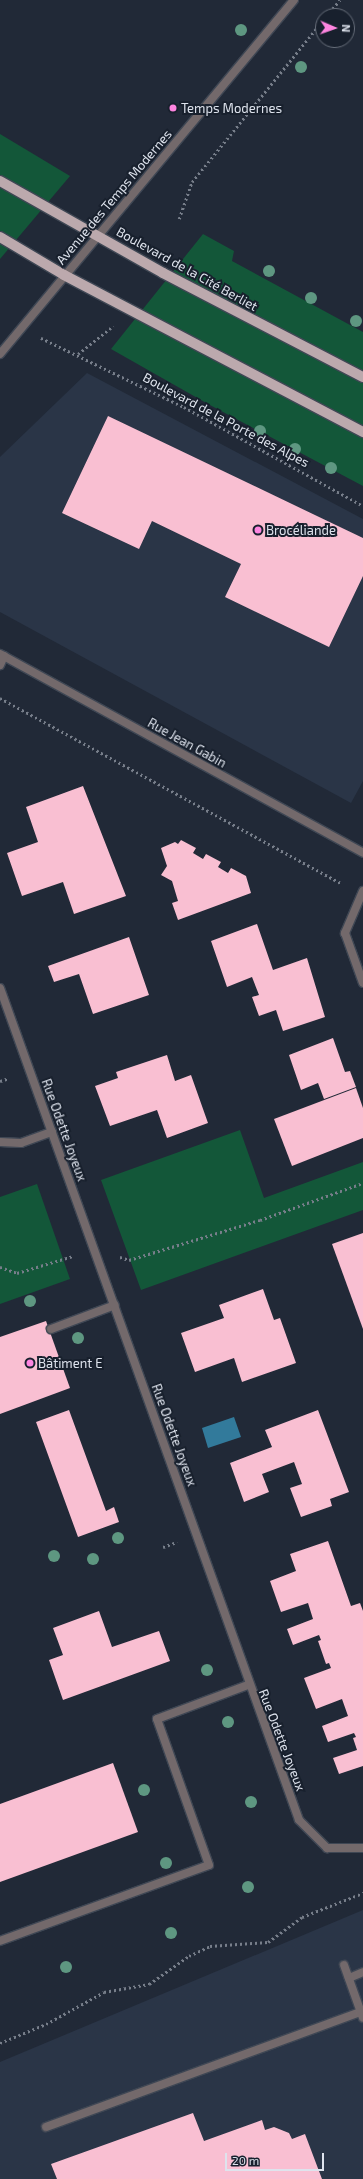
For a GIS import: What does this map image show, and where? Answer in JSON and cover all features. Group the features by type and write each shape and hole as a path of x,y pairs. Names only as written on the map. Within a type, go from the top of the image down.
{"main road":[{"name":"Boulevard de la Cité Berliet","path":"0,181 98,234 163,273 363,378"},
{"path":"0,237 64,276 363,432"}],"street":[{"name":"Avenue des Temps Modernes","path":"0,354 98,234 294,0"},
{"path":"0,665 2,655"},
{"name":"Rue Jean Gabin","path":"2,655 363,853"},
{"path":"362,893 345,933 363,983"},
{"name":"Rue Odette Joyeux","path":"0,988 115,1305 248,1685 299,1820 327,1848 363,1848"},
{"path":"0,1142 20,1143 52,1132"},
{"path":"51,1328 115,1305"},
{"path":"0,1941 209,1865 157,1719 248,1685"},
{"path":"46,2127 362,2015 344,1965"},
{"path":"349,1978 363,1972"}],"path":[{"path":"333,8 340,0"},
{"path":"179,219 192,182 315,30"},
{"name":"Boulevard de la Porte des Alpes","path":"113,326 78,354 184,407 363,506"},
{"path":"0,698 362,893"},
{"path":"0,1267 17,1273 95,1251 129,1260 260,1220 363,1182"},
{"path":"0,2043 46,2024 104,1992 150,1984 190,1956 210,1946 268,1942 302,1917 363,1893"}],"shaded area":[{"path":"87,373 363,519 363,781 351,803 0,612 0,457"},
{"path":"363,1910 363,2179 0,2179 0,2062"}],"green space":[{"path":"0,134 70,176 0,259"},
{"path":"203,234 234,251 232,261 363,332 363,486 208,404 111,349"},
{"path":"240,1130 264,1198 363,1162 363,1210 141,1290 101,1180"},
{"path":"37,1184 70,1279 0,1304 0,1197"}],"water":[{"path":"234,1417 241,1437 208,1448 202,1428"}],"building":[{"name":"Brocéliande","path":"108,416 363,538 363,576 329,647 225,597 241,564 152,521 139,549 62,513"},
{"path":"83,786 126,896 74,914 63,882 22,896 7,853 38,842 26,807"},
{"path":"181,840 196,848 193,853 203,859 206,854 221,862 218,867 228,873 231,868 246,876 251,893 178,920 172,903 178,901 172,881 161,875 167,866 161,848 175,842 178,844"},
{"path":"257,924 273,970 307,958 325,1017 283,1031 276,1010 259,1016 252,997 259,995 252,977 227,987 211,941"},
{"path":"129,937 149,995 93,1014 79,974 54,982 48,966"},
{"path":"333,1038 345,1072 350,1071 356,1087 324,1099 318,1083 301,1090 289,1055"},
{"path":"167,1055 175,1081 191,1075 208,1123 167,1138 157,1110 110,1126 95,1086 118,1078 116,1072"},
{"path":"356,1088 363,1108 363,1138 292,1166 274,1119"},
{"path":"363,1233 363,1329 332,1244"},
{"path":"263,1289 274,1320 280,1318 296,1363 242,1382 234,1358 195,1372 181,1333 224,1318 219,1305"},
{"name":"Bâtiment E","path":"46,1321 70,1388 0,1414 0,1337"},
{"path":"69,1410 106,1511 114,1507 119,1522 78,1537 36,1422"},
{"path":"318,1410 349,1492 330,1499 332,1506 301,1517 290,1488 302,1484 294,1462 262,1474 269,1492 244,1502 230,1463 272,1447 265,1430"},
{"path":"328,1541 351,1606 360,1603 363,1611 363,1766 339,1774 333,1758 357,1750 353,1738 356,1737 354,1733 328,1742 322,1726 348,1716 342,1699 316,1709 304,1678 331,1668 329,1663 326,1664 318,1641 321,1640 319,1635 293,1645 287,1629 313,1619 308,1603 281,1612 270,1581 296,1571 290,1554"},
{"path":"99,1611 112,1647 159,1631 170,1661 63,1700 49,1660 63,1655 53,1628"},
{"path":"113,1763 138,1832 0,1882 0,1804"},
{"path":"193,2113 204,2141 262,2120 265,2130 274,2127 289,2133 292,2139 305,2134 322,2179 57,2179 51,2164"}],"place":[{"name":"Temps Modernes","path":"173,108"},
{"name":"Brocéliande","path":"258,530"},
{"name":"Bâtiment E","path":"30,1363"}]}
